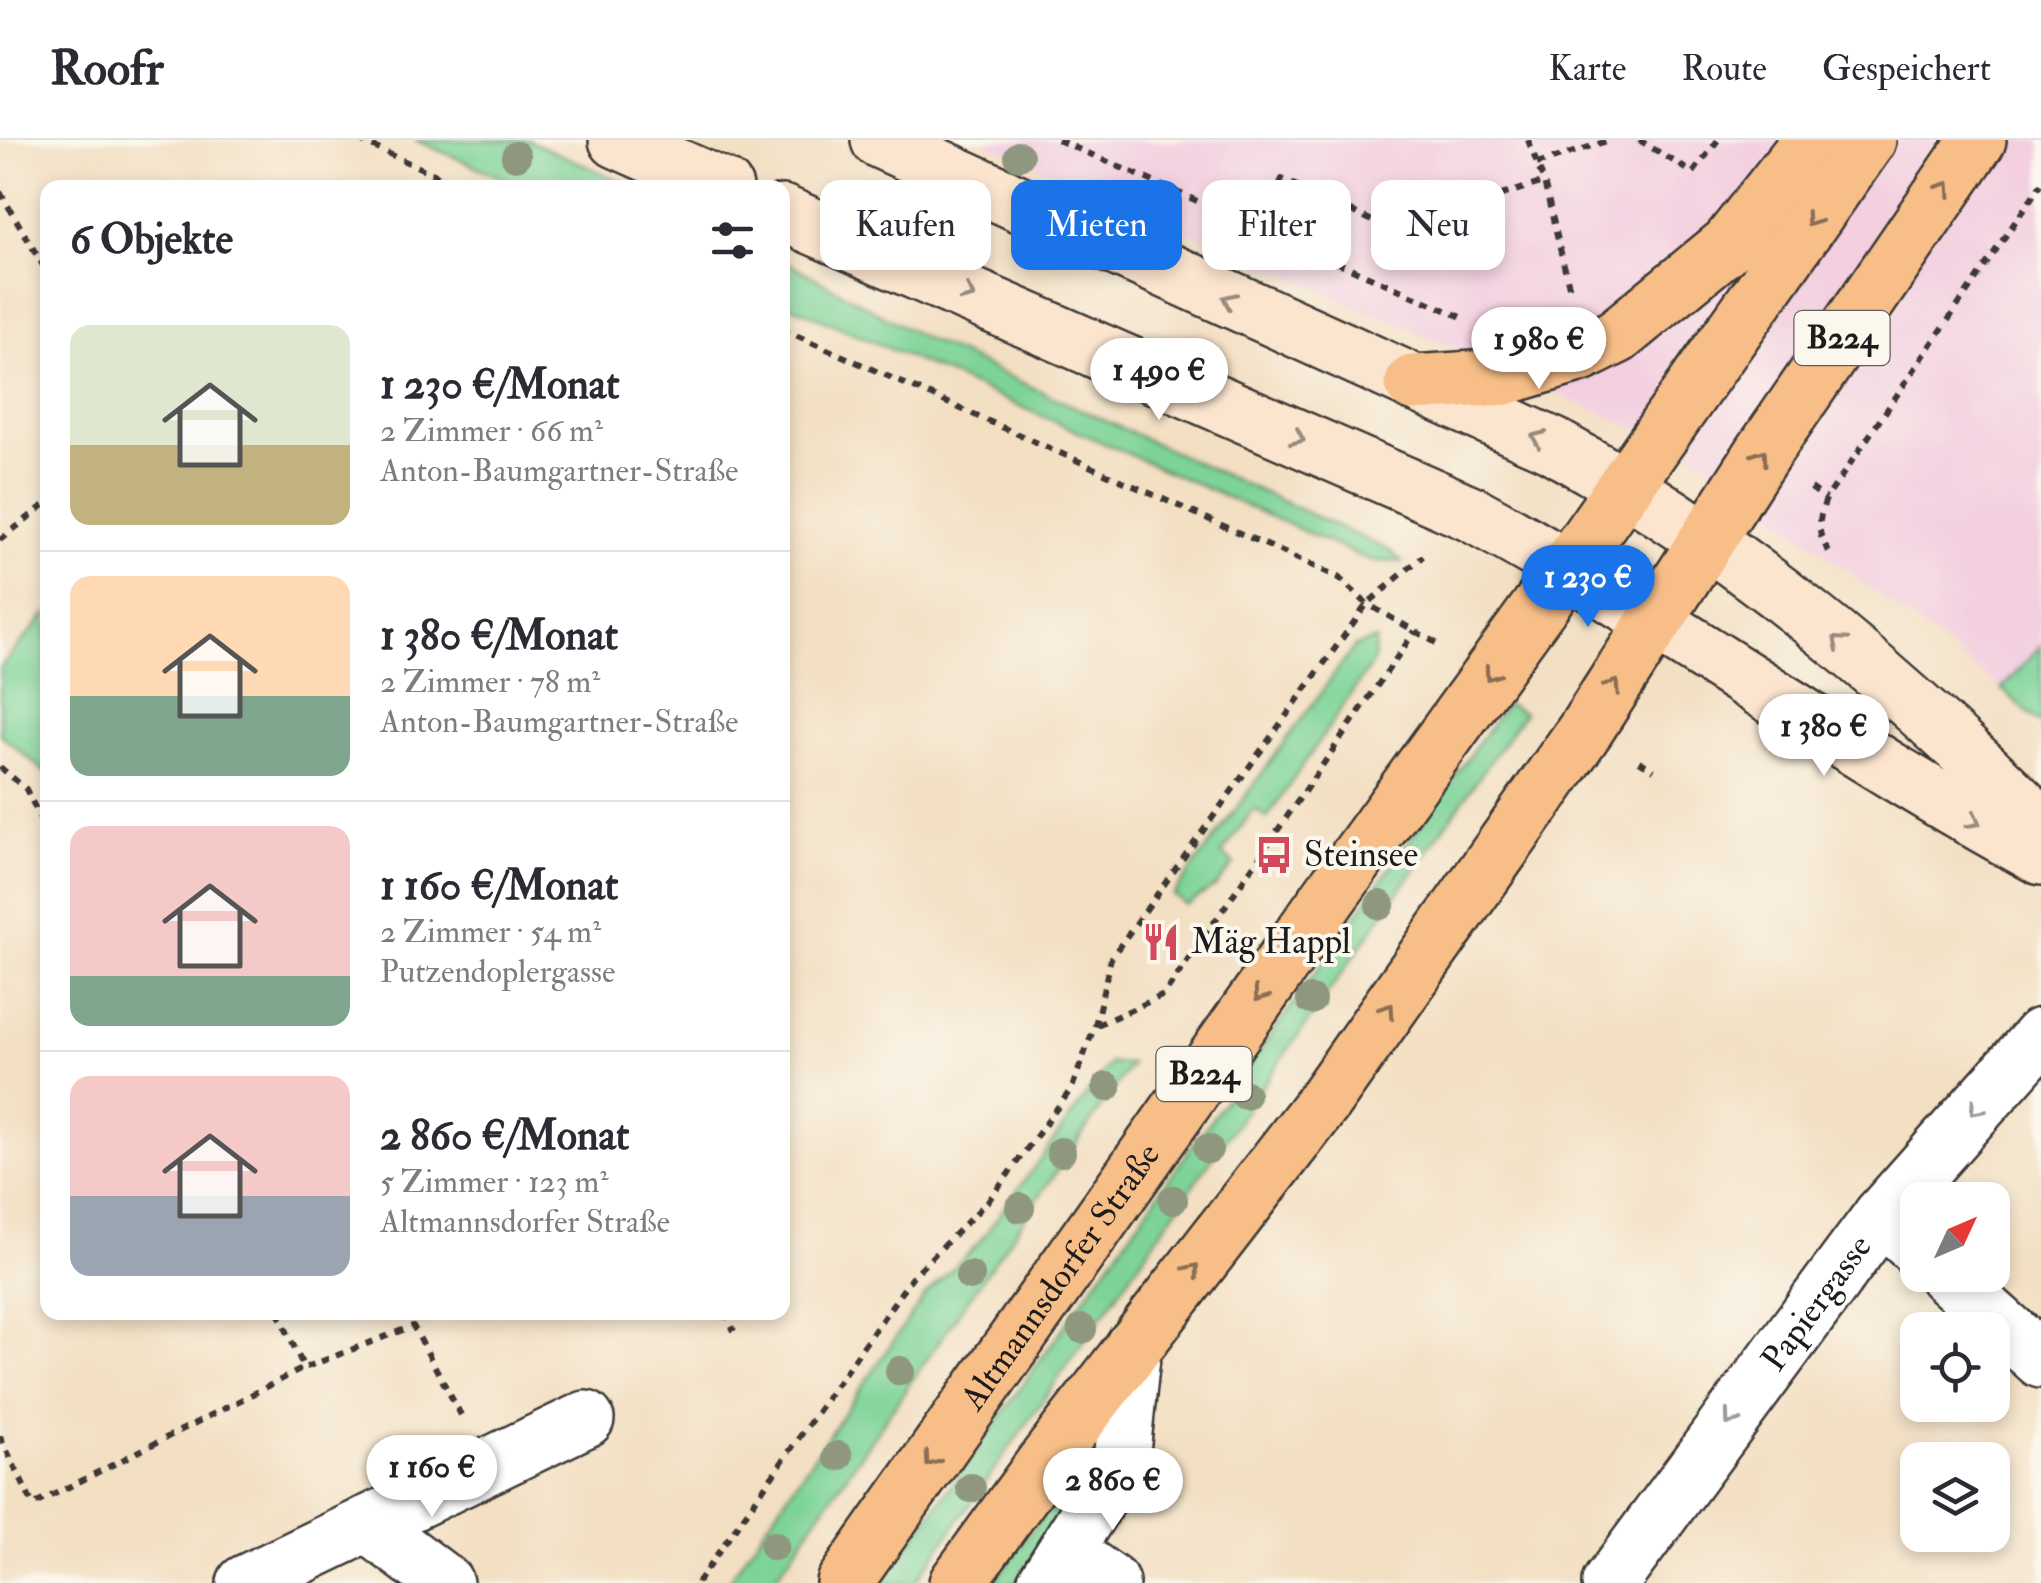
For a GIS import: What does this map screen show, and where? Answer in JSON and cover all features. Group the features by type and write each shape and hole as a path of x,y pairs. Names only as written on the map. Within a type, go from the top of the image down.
{"main road":[{"path":"616,140 707,180"},
{"path":"879,140 1552,444 1624,484 1708,538 1800,607 1997,781 2041,825"},
{"path":"1413,383 1505,377 1581,354 1618,336 1729,244 1811,140"},
{"name":"Altmannsdorfer Straße","path":"844,1583 1868,140"},
{"name":"B224","path":"958,1583 1133,1347 1322,1104 1586,729 1708,538 1978,140"},
{"path":"790,216 1472,514 1568,566 1954,810 2041,857"}],"street":[{"name":"Papiergasse","path":"1610,1583 1899,1233 2041,1036"},
{"path":"1965,1292 2041,1360"},
{"path":"1112,1583 1056,1568 1121,1461 1133,1347"},
{"path":"245,1583 586,1420"},
{"path":"368,1524 444,1583"}],"path":[{"path":"358,140 447,180"},
{"path":"1058,140 1202,203"},
{"path":"1528,140 1544,182 1565,270"},
{"path":"1537,164 1610,140"},
{"path":"1639,140 1693,172 1718,140"},
{"path":"1351,211 1390,229 1544,182"},
{"path":"1832,558 1820,538 1819,517 1826,499 2041,184"},
{"path":"0,192 40,260"},
{"path":"1351,268 1476,323"},
{"path":"697,1583 912,1277 990,1200 1072,1088 1096,1025 1110,958 1367,604 1338,578 790,334"},
{"path":"0,540 40,508"},
{"path":"1096,1025 1164,995 1415,631"},
{"path":"0,767 26,789 40,818"},
{"path":"282,1320 304,1368"},
{"path":"729,1320 734,1332"},
{"path":"0,1436 33,1504 304,1368 413,1326 488,1466"}],"shaded area":[{"path":"978,140 2041,140 2041,645 2002,689 1697,455 1275,270 1351,270 1351,180 1202,180 1202,238 1182,229 1182,180 1069,180"}],"green space":[{"path":"415,140 528,140 618,180 507,180"},
{"path":"790,264 922,337 1391,551 1402,562 1371,561 790,305"},
{"path":"40,621 40,768 0,734 0,668"},
{"path":"1376,640 1373,662 1267,818 1254,809 1222,854 1234,864 1216,886 1186,905 1173,895 1355,646"},
{"path":"2041,645 2041,725 2002,689"},
{"path":"1506,704 1524,713 915,1583 882,1583"},
{"path":"1110,1063 1131,1064 772,1583 727,1583 925,1295 978,1244"},
{"path":"1081,1462 1092,1468 1089,1478 1016,1583 994,1583"}],"place":[{"name":"Steinsee","path":"1274,855"},
{"name":"Mäg Happl","path":"1161,942"}]}
